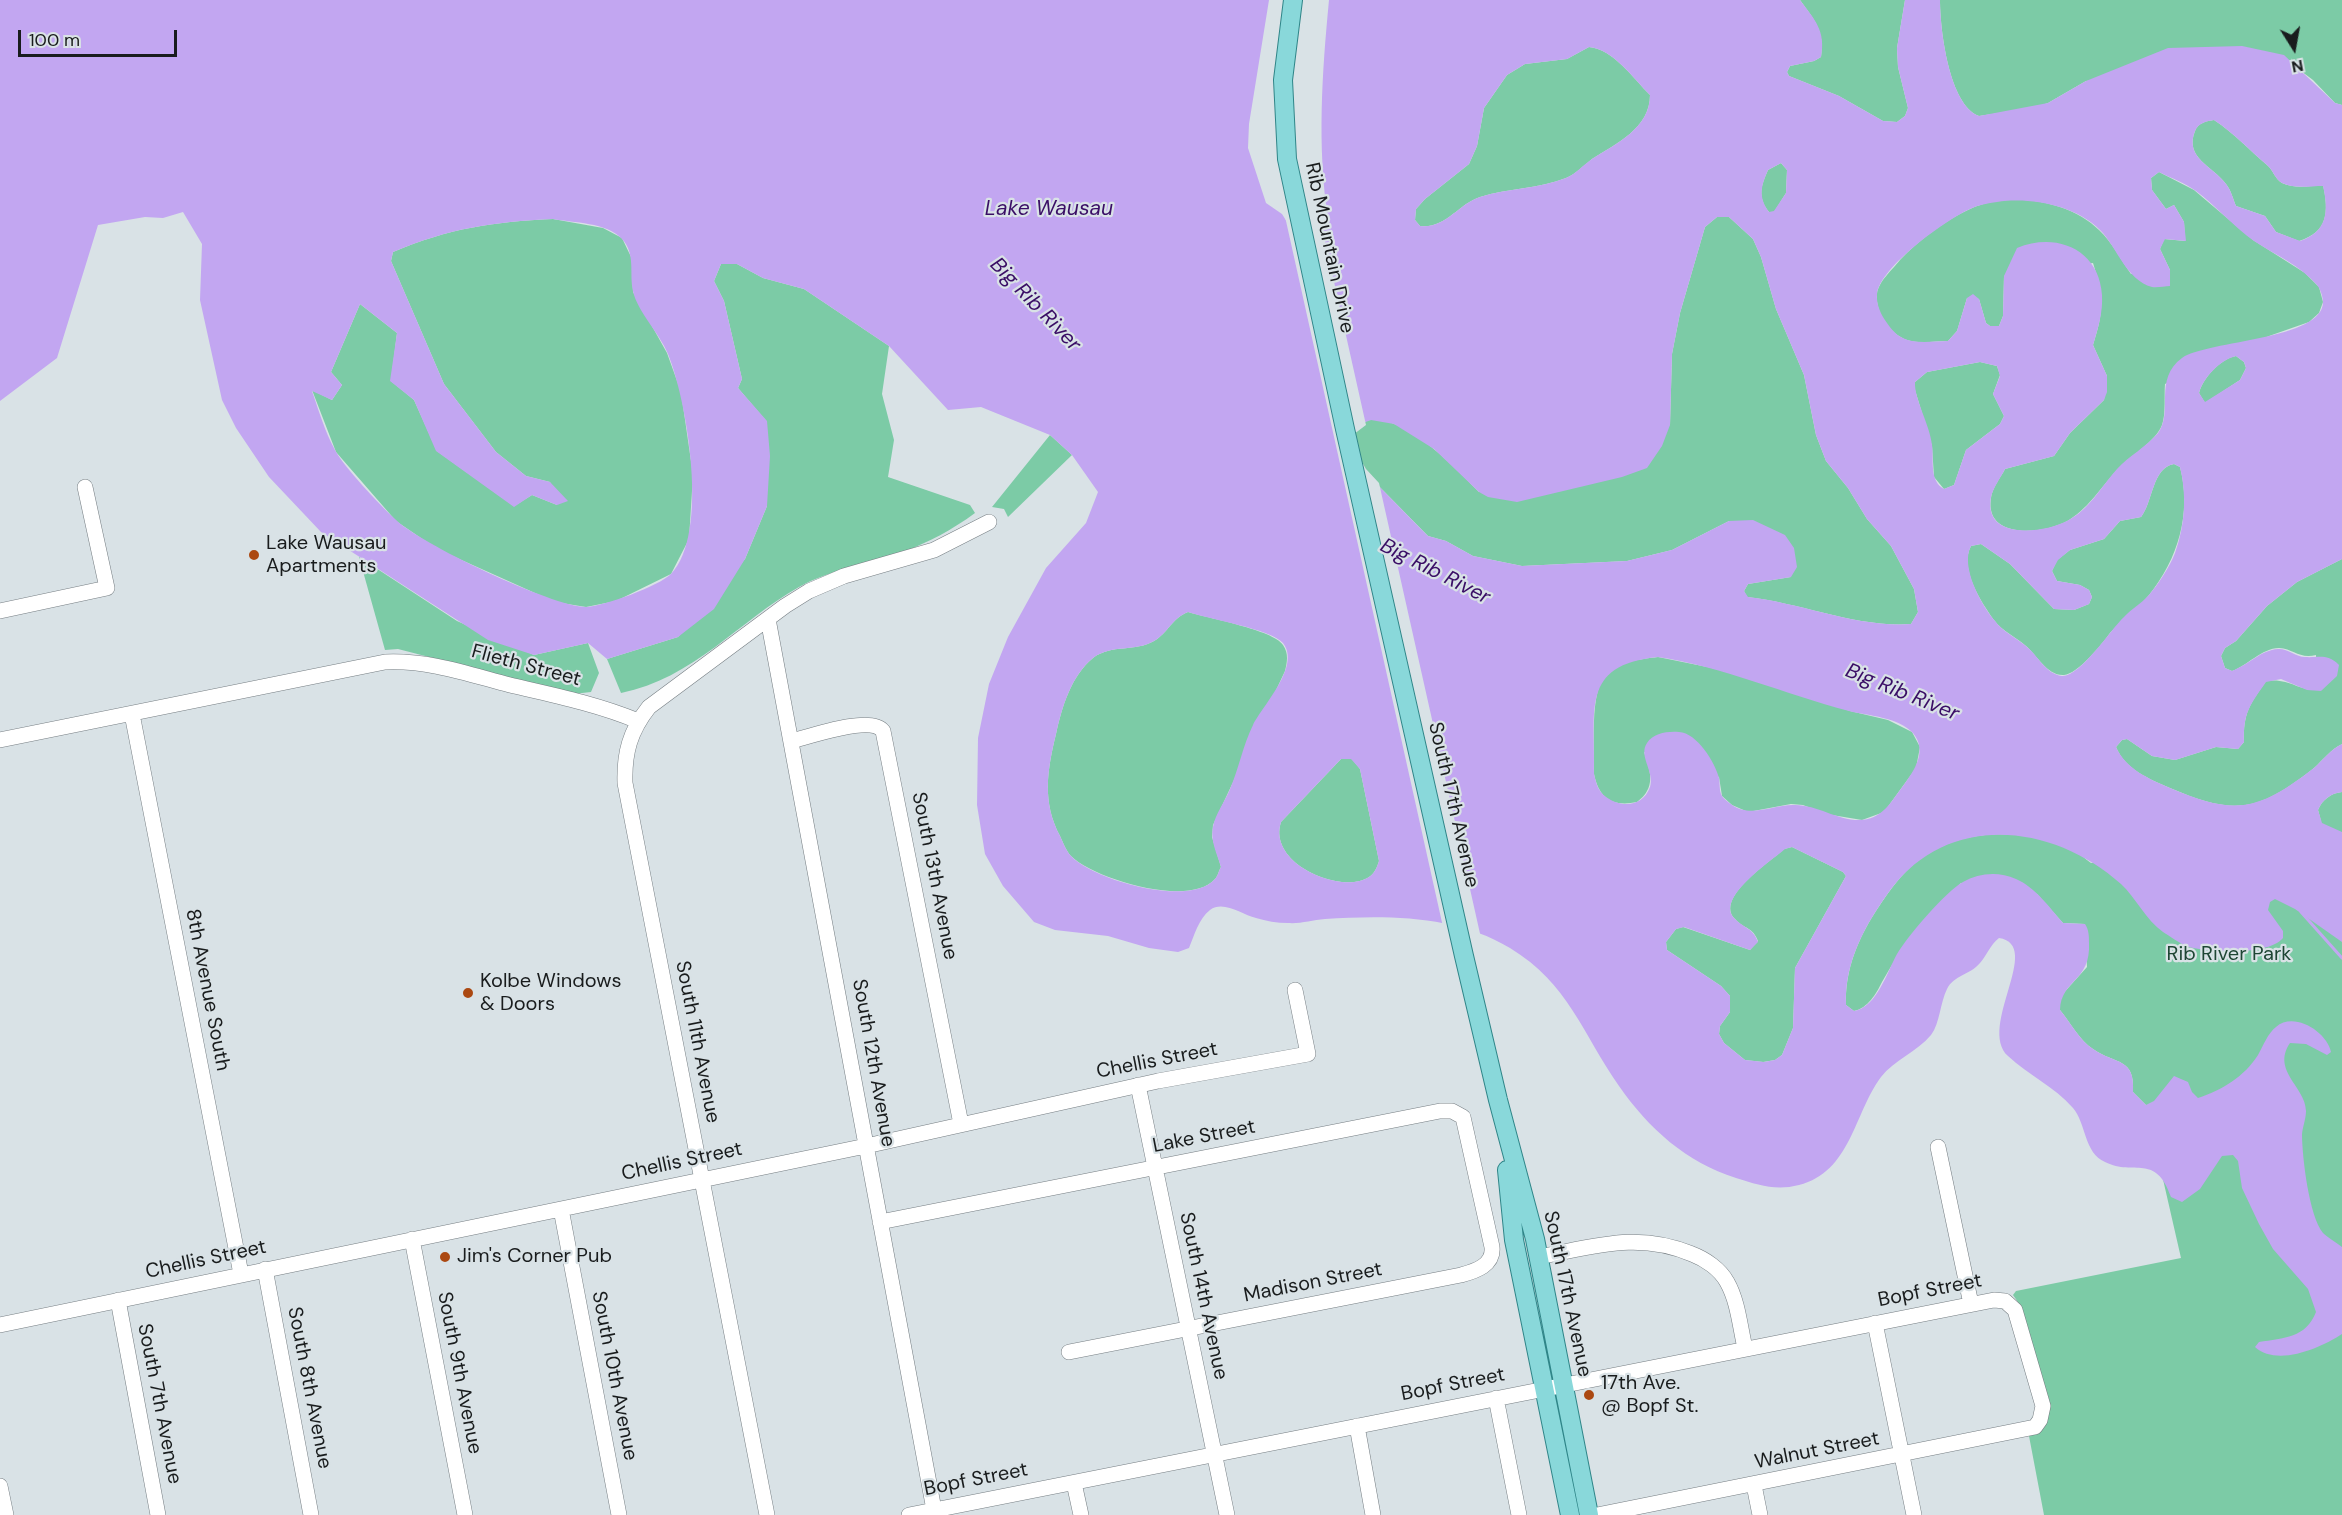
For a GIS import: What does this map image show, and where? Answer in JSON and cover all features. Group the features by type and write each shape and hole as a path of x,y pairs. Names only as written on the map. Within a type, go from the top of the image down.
{"main road":[{"name":"Rib Mountain Drive","path":"1293,0 1284,58 1282,98 1285,144 1362,502"},
{"name":"South 17th Avenue","path":"1362,502 1464,956 1538,1257 1570,1515"},
{"name":"South 17th Avenue","path":"1502,1118 1513,1230 1589,1515"}],"street":[{"path":"0,611 107,588 85,488"},
{"path":"638,720 662,696 768,618 826,583 934,550 989,522"},
{"name":"South 12th Avenue","path":"768,618 935,1513"},
{"name":"Flieth Street","path":"0,740 399,661 463,671 605,708 638,720"},
{"name":"8th Avenue South","path":"132,714 242,1274"},
{"name":"South 11th Avenue","path":"638,720 628,743 625,783 767,1515"},
{"name":"South 13th Avenue","path":"792,741 863,724 876,725 883,731 961,1124"},
{"name":"Chellis Street","path":"0,1325 866,1146 1138,1085 1308,1054 1295,990"},
{"name":"South 14th Avenue","path":"1138,1085 1227,1515"},
{"name":"Lake Street","path":"880,1222 1449,1110 1461,1115 1467,1124 1480,1188"},
{"path":"1938,1147 1971,1304"},
{"name":"Madison Street","path":"1069,1352 1461,1275 1479,1269 1490,1260 1493,1253 1480,1188"},
{"name":"South 10th Avenue","path":"561,1209 619,1515"},
{"name":"South 9th Avenue","path":"412,1239 465,1515"},
{"path":"1538,1257 1639,1240 1684,1251 1708,1263 1726,1279 1732,1293 1745,1348"},
{"name":"South 8th Avenue","path":"265,1269 311,1515"},
{"name":"Bopf Street","path":"909,1515 935,1513 1554,1386 1994,1299 2005,1301 2015,1310 2043,1406 2040,1420"},
{"name":"South 7th Avenue","path":"118,1300 158,1515"},
{"path":"1875,1323 1914,1515"},
{"path":"1497,1398 1519,1515"},
{"name":"Walnut Street","path":"1597,1515 2028,1430 2040,1420"},
{"path":"1357,1426 1373,1515"},
{"path":"1074,1483 1081,1515"},
{"path":"1754,1485 1760,1515"},
{"path":"0,1486 6,1515"}],"green space":[{"path":"1800,0 1905,0 1897,48 1898,67 1908,108 1905,116 1897,122 1883,121 1839,96 1789,76 1787,72 1790,66 1814,61 1821,57 1820,33"},
{"path":"1940,0 2342,0 2342,105 2335,103 2313,80 2289,62 2086,81 2048,103 2033,108 1979,116 1969,109 1953,82 1944,47"},
{"path":"1589,47 1598,49 1615,59 1650,95 1649,107 1638,126 1566,178 1480,197 1437,224 1420,226 1415,220 1416,209 1469,164 1477,146 1484,108 1507,75 1525,64 1567,59"},
{"path":"2214,120 2267,165 2282,183 2297,187 2323,185 2326,212 2316,232 2299,241 2276,232 2265,216 2236,206 2226,184 2202,161 2193,148 2196,128"},
{"path":"1781,163 1787,170 1786,193 1774,212 1769,212 1763,201 1762,186 1768,170"},
{"path":"2159,172 2194,190 2253,240 2305,273 2319,287 2323,302 2319,313 2309,322 2269,336 2165,384 2164,416 2159,431 2149,443 2120,467 2084,508 2069,520 2046,529 2032,531 2007,528 1997,522 1991,512 1992,494 2005,469 2054,456 2070,433 2104,400 2107,376 2093,345 2101,313 2101,295 2093,263 2004,276 2003,316 1999,326 1990,326 1986,323 1979,299 1967,298 1957,331 1948,341 1912,341 1895,333 1885,322 1878,308 1878,289 1900,260 1932,232 1970,209 2002,200 2055,205 2086,220 2108,240 2131,274 2170,270 2160,249 2164,239 2185,241 2184,222 2174,205 2166,209 2152,190 2151,178"},
{"path":"1717,217 1729,217 1753,239 1761,257 1776,309 1804,375 1816,435 1826,461 1848,488 1867,519 1891,546 1914,589 1918,612 1911,624 1850,619 1747,597 1744,591 1748,584 1791,577 1729,521 1672,550 1627,561 1522,566 1473,556 1446,541 1428,536 1364,471 1351,432 1368,420 1385,421 1415,435 1444,458 1479,492 1670,425 1672,354 1680,313 1705,227"},
{"path":"553,219 603,228 622,238 632,259 633,292 667,353 681,392 693,475 689,539 671,574 616,601 586,607 555,602 437,549 396,521 336,452 312,390 332,400 342,385 331,372 360,304 397,333 391,381 414,400 437,451 514,506 532,495 557,505 550,482 526,476 496,452 444,384 391,261 393,252 433,237 491,224"},
{"path":"721,264 737,264 763,278 804,289 889,346 882,394 894,440 888,477 970,505 975,513 949,530 913,548 837,571 799,587 777,600 693,662 647,686 621,693 607,659 678,637 745,559 767,506 767,422 738,388 742,379 724,301 714,281"},
{"path":"2236,356 2244,362 2246,368 2240,380 2205,403 2199,393 2204,381 2218,365"},
{"path":"1980,362 1997,366 2000,375 1993,394 2004,416 2000,424 1966,450 1954,485 1944,489 1934,477 1932,446 1915,390 1915,382 1927,372"},
{"path":"1050,435 1072,455 1008,517 1004,509 992,507"},
{"path":"2174,464 2180,467 2183,484 2183,518 2175,551 2159,581 2145,600 2076,670 2064,675 2047,669 2026,646 2001,627 1989,613 1970,574 1968,555 1971,546 1981,544 2010,564 2054,609 2074,610 2089,604 2092,597 2089,590 2080,585 2057,581 2052,571 2057,560 2070,550 2104,539 2120,521 2141,517 2161,472"},
{"path":"359,557 457,621 534,655 588,643 599,673 591,692 573,694 398,649 385,650"},
{"path":"2342,559 2342,744 2314,768 2277,794 2245,805 2229,806 2193,797 2146,777 2125,761 2116,747 2122,740 2127,739 2152,756 2175,760 2216,747 2238,749 2244,742 2246,716 2266,681 2281,681 2317,690 2316,655 2305,656 2284,649 2273,649 2232,671 2225,668 2221,656 2225,648 2236,641 2267,606 2297,582"},
{"path":"1188,612 1267,634 1283,645 1287,661 1285,671 1213,825 1212,837 1221,867 1217,876 1203,887 1185,891 1165,891 1120,881 1083,865 1071,856 1054,823 1048,799 1048,786 1058,724 1073,683 1085,665 1093,658 1108,651 1154,641 1178,618"},
{"path":"1658,657 1732,672 1850,711 1888,720 1912,732 1920,747 1916,768 1884,812 1862,820 1826,814 1803,805 1791,804 1748,812 1732,805 1722,796 1719,777 1644,752 1650,773 1647,791 1637,802 1614,802 1599,790 1594,774 1594,721 1597,694 1601,682 1611,670 1630,662"},
{"path":"1341,759 1352,759 1360,769 1379,861 1376,870 1369,877 1357,882 1326,879 1310,872 1296,863 1285,851 1280,837 1281,822"},
{"name":"Rib River Park","path":"2342,792 2342,1515 2044,1515 2029,1436 2044,1428 2048,1418 2020,1305 2013,1295 2016,1291 2181,1258 2146,1105 2133,1092 2133,1081 2127,1067 2088,1046 2060,1010 2060,997 2087,967 2085,924 2063,923 2037,894 1961,883 1908,942 1871,1000 1854,1011 1846,1005 1846,994 1849,971 1856,950 1876,911 1906,872 1920,859 1954,841 1993,834 2032,837 2072,849 2091,863 2321,821 2318,810 2322,803 2331,795"},
{"path":"1792,847 1843,872 1846,876 1795,968 1793,1028 1782,1055 1775,1060 1763,1062 1745,1060 1724,1043 1719,1034 1720,1026 1730,1012 1730,996 1721,986 1667,950 1666,942 1676,929 1683,927 1750,950 1758,941 1754,933 1735,919 1731,910 1732,901 1746,881 1757,871 1784,849"}],"water":[{"path":"0,0 1269,0 1249,124 1248,148 1266,203 1282,214 1292,230 1328,219 1323,164 1322,110 1329,0 1800,0 1815,20 1821,33 1821,57 1814,61 1790,66 1787,72 1789,76 1839,96 1883,121 1897,122 1905,116 1908,108 1898,67 1897,48 1905,0 1940,0 1944,47 1953,82 1969,109 1979,116 2048,103 2086,81 2168,48 2242,46 2284,55 2335,103 2342,105 2342,559 2297,582 2267,606 2236,641 2225,648 2221,656 2225,668 2232,671 2266,652 2281,649 2302,657 2331,659 2339,665 2337,676 2321,691 2307,690 2281,679 2266,682 2246,716 2244,742 2238,749 2216,747 2175,760 2152,756 2127,739 2122,740 2116,747 2120,755 2132,767 2154,781 2212,803 2245,805 2261,801 2277,793 2314,768 2342,744 2342,792 2327,798 2318,810 2322,823 2342,832 2342,942 2295,909 2275,899 2270,902 2268,910 2283,931 2283,938 2275,944 2264,948 2237,951 2208,950 2186,946 2157,927 2121,884 2094,864 2065,848 2034,839 2003,835 1972,837 1942,847 1915,864 1891,889 1873,915 1858,944 1846,989 1846,1005 1854,1011 1869,1003 1880,988 1902,946 1927,915 1956,887 1969,879 1996,874 2009,876 2030,887 2063,923 2085,924 2089,935 2088,956 2081,973 2065,992 2060,1010 2088,1046 2127,1067 2133,1081 2133,1092 2146,1105 2154,1101 2174,1076 2188,1082 2192,1092 2198,1098 2224,1087 2246,1070 2271,1033 2283,1023 2292,1021 2317,1031 2331,1052 2327,1055 2306,1044 2290,1043 2284,1062 2305,1102 2306,1114 2302,1134 2303,1156 2314,1213 2323,1233 2342,1247 2342,1334 2311,1350 2287,1355 2264,1353 2255,1347 2259,1342 2285,1338 2300,1332 2312,1321 2316,1312 2308,1289 2273,1249 2259,1224 2242,1188 2238,1161 2233,1155 2222,1156 2200,1189 2182,1202 2171,1197 2165,1183 2151,1170 2116,1166 2098,1158 2089,1145 2073,1108 2058,1093 2008,1056 2001,1043 2000,1026 2015,955 2011,944 1999,938 1976,967 1950,984 1931,1035 1881,1077 1841,1155 1830,1168 1816,1178 1799,1185 1775,1187 1760,1185 1718,1171 1701,1163 1670,1142 1643,1116 1619,1086 1573,1011 1547,977 1510,948 1467,929 1444,923 1372,917 1280,923 1260,919 1227,907 1215,907 1206,913 1197,927 1189,948 1178,952 1149,948 1108,936 1055,930 1034,922 1003,886 985,854 977,805 978,738 989,684 1008,637 1046,568 1086,523 1098,492 1072,455 1050,435 981,407 948,410 889,346 804,289 763,278 737,264 721,264 714,281 724,301 742,379 738,388 767,421 770,456 767,506 745,559 714,609 678,637 607,659 588,643 534,655 488,640 321,532 269,477 236,428 222,400 200,300 202,244 183,212 163,218 145,217 98,225 57,358 0,401","holes":["1589,47 1598,49 1615,59 1650,95 1649,107 1638,126 1630,133 1570,176 1556,182 1480,197 1437,224 1420,226 1415,220 1416,209 1469,164 1477,146 1484,108 1507,75 1525,64 1567,59","2214,120 2228,130 2267,165 2282,183 2297,187 2323,186 2326,204 2324,220 2316,232 2300,241 2276,232 2265,216 2236,206 2226,184 2202,161 2193,148 2195,131 2198,126","1781,163 1787,170 1786,193 1774,211 1769,212 1763,201 1764,181 1768,170","2159,172 2196,191 2246,235 2310,278 2318,286 2323,302 2318,315 2305,324 2285,332 2215,347 2182,358 2173,366 2168,376 2164,415 2158,433 2117,469 2082,511 2067,521 2044,528 2017,530 2005,527 1996,521 1991,511 1991,497 2005,469 2054,456 2070,433 2104,400 2107,392 2107,376 2093,345 2102,302 2099,279 2093,266 2073,248 2060,244 2046,242 2017,248 2004,276 2003,316 1999,326 1990,326 1986,323 1979,299 1973,294 1967,298 1957,331 1948,341 1917,342 1897,335 1885,320 1878,305 1877,294 1881,283 1916,245 1960,214 1987,204 2024,201 2052,205 2078,214 2100,230 2135,278 2152,287 2170,286 2170,270 2160,249 2165,239 2186,241 2184,222 2174,205 2166,209 2152,190 2151,178","1717,217 1729,217 1753,239 1761,257 1776,309 1804,375 1816,435 1826,461 1848,488 1867,519 1891,546 1914,589 1918,612 1911,624 1850,619 1748,597 1744,591 1748,584 1791,577 1797,567 1794,548 1785,535 1753,520 1729,521 1672,550 1627,561 1522,566 1473,556 1446,541 1428,536 1416,524 1364,471 1351,432 1360,424 1371,420 1394,424 1434,449 1479,492 1488,497 1517,502 1622,477 1647,468 1662,446 1670,425 1672,354 1680,313 1705,227","553,219 608,229 616,233 626,245 629,251 635,299 668,354 688,434 692,499 690,529 683,555 665,579 631,595 587,607 547,597 518,586 457,558 409,530 372,496 339,457 331,443 312,391 332,400 342,385 331,372 360,304 397,333 390,381 414,400 436,451 514,507 532,495 557,505 568,501 550,482 526,476 496,452 444,384 391,261 393,252 433,237 472,228","2236,356 2244,362 2246,368 2240,380 2205,402 2199,393 2201,387 2218,366","1980,362 1997,366 2000,376 1993,394 2004,416 2000,424 1966,450 1954,485 1944,489 1934,476 1931,437 1915,389 1915,382 1927,372","2174,464 2180,467 2184,489 2183,521 2170,564 2148,596 2118,623 2086,661 2069,674 2056,675 2027,647 1998,625 1989,614 1978,596 1970,574 1968,554 1971,546 1981,544 2010,564 2054,609 2074,610 2089,604 2092,597 2089,590 2080,585 2057,581 2052,571 2058,560 2070,550 2104,539 2120,521 2141,517 2157,479 2167,467","1188,612 1238,625 1276,638 1283,643 1287,652 1284,674 1253,725 1230,789 1214,822 1213,842 1221,867 1215,879 1203,887 1185,891 1164,891 1142,887 1099,874 1082,865 1068,852 1054,823 1048,799 1050,761 1061,713 1068,693 1085,665 1093,658 1108,651 1154,641","1658,657 1682,661 1849,711 1891,720 1913,733 1919,747 1918,761 1890,804 1874,817 1859,820 1842,818 1801,805 1754,811 1739,809 1723,797 1717,771 1699,743 1686,734 1666,732 1653,737 1645,748 1645,759 1651,781 1647,794 1631,804 1618,803 1601,792 1594,774 1594,711 1597,695 1604,681 1615,670 1633,662","1341,759 1351,759 1360,769 1379,861 1374,872 1357,882 1326,879 1296,863 1285,851 1280,837 1281,822","1792,847 1843,872 1846,876 1795,968 1793,1028 1782,1055 1775,1060 1764,1062 1745,1060 1724,1043 1719,1034 1720,1026 1730,1012 1730,996 1721,986 1667,950 1666,942 1676,929 1684,927 1750,950 1758,942 1756,937 1735,919 1731,911 1732,901 1738,891 1785,849"]}],"pier":[{"path":"1284,212 1293,227 1320,219 1366,425 1354,434 1354,448 1366,469 1379,483 1481,938 1443,927"}],"waterway":[{"path":"2301,912 2342,958"}],"place":[{"name":"Lake Wausau Apartments","path":"254,555"},
{"name":"Kolbe Windows & Doors","path":"468,993"},
{"name":"Jim's Corner Pub","path":"445,1257"},
{"name":"17th Ave. @ Bopf St.","path":"1589,1395"}],"water label":[{"name":"Lake Wausau","path":"1049,209"},
{"name":"Big Rib River","path":"1035,305"},
{"name":"Big Rib River","path":"1435,572"},
{"name":"Big Rib River","path":"1902,693"}]}
